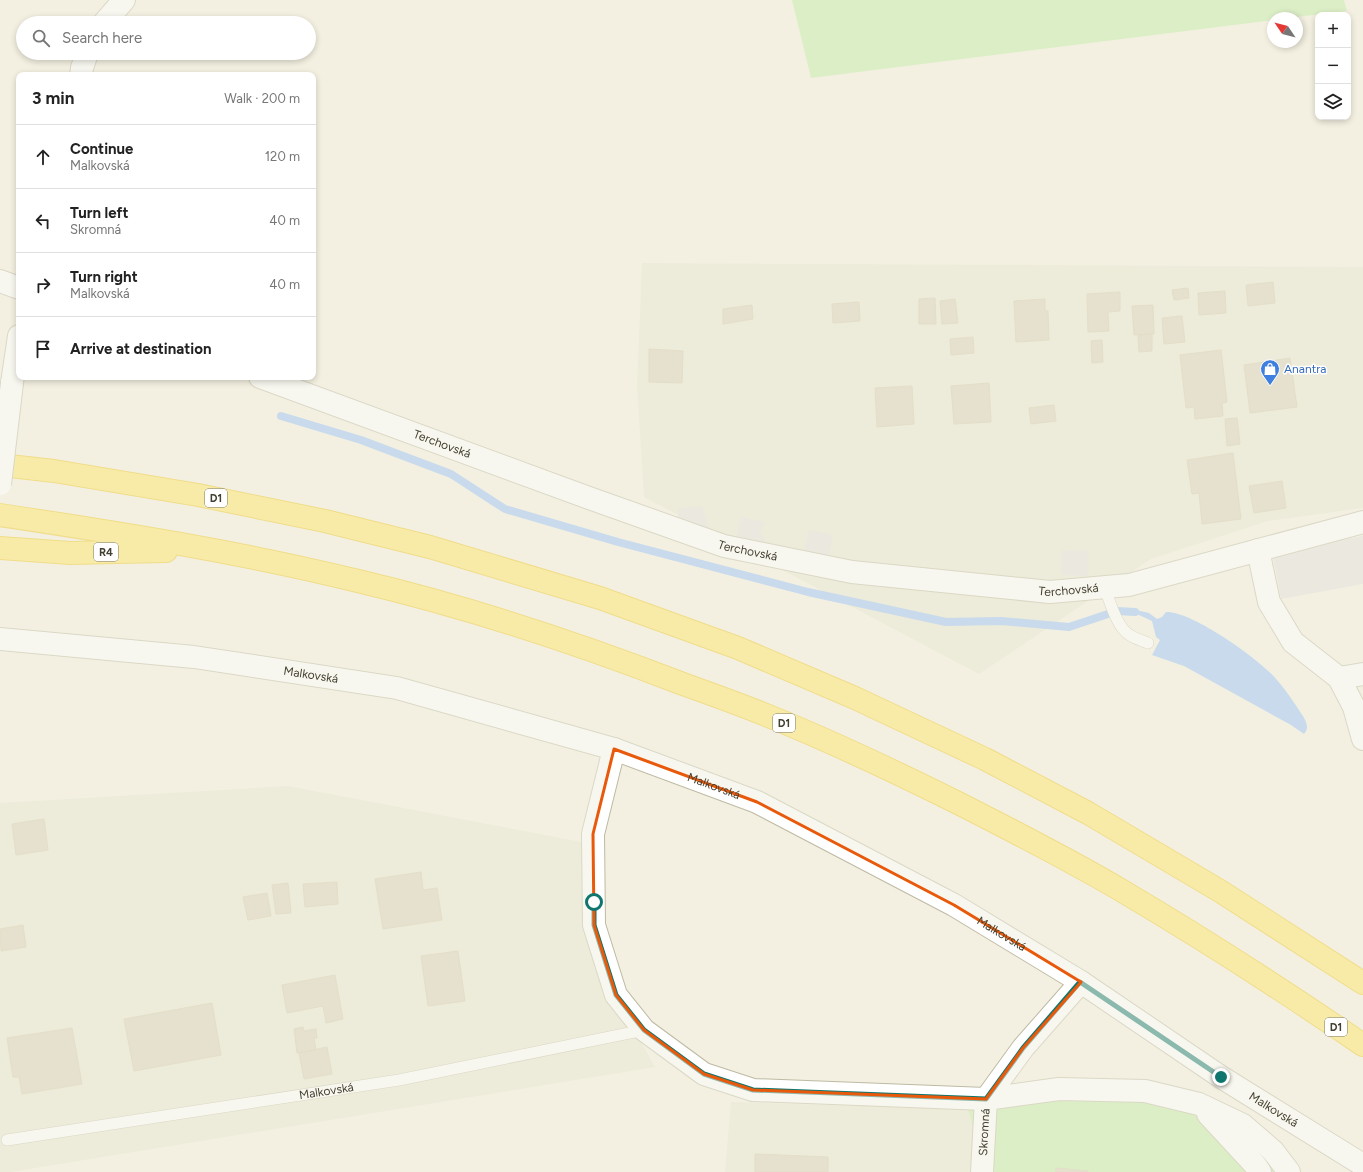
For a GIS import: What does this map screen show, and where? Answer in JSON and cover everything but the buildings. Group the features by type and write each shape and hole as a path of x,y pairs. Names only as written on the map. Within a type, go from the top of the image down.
{"highway":[{"name":"D1","path":"0,465 198,495 325,521 430,547 600,598 738,648 855,698 986,759 1088,813 1220,891 1363,983"},
{"name":"D1","path":"0,515 213,549 359,581 484,615 615,658 768,716 897,773 1016,832 1111,885 1216,948 1310,1008 1363,1045"},
{"name":"R4","path":"0,548 70,553 213,549"}],"street":[{"path":"110,16 124,0"},
{"path":"81,72 85,60"},
{"path":"0,281 16,287"},
{"path":"0,484 16,356"},
{"name":"Terchovská","path":"268,380 724,546 852,572 1050,592 1107,594 1129,585 1363,522"},
{"path":"1258,550 1269,602 1292,642 1339,678 1354,707 1363,739"},
{"name":"Malkovská","path":"0,639 194,657 398,688 614,749 756,802 954,905 1080,982 1221,1077 1363,1165"},
{"path":"1339,678 1363,674"},
{"path":"614,749 593,834 594,925 616,995 644,1030 704,1074 753,1090 986,1099 1059,1089 1145,1091 1199,1104 1243,1126 1274,1151 1289,1172"},
{"name":"Skromná","path":"982,1172 986,1099 1023,1048 1080,982"},
{"path":"1199,1104 1260,1172"}],"lane":[{"path":"1107,594 1123,629 1133,637 1148,643"},
{"name":"Malkovská","path":"6,1140 399,1080 644,1030"}],"highlighted area":[{"path":"614,749 757,802 954,905 1081,982 1023,1048 986,1099 753,1090 704,1074 644,1030 616,995 594,925 593,834"}],"shaded area":[{"path":"642,263 1363,267 1363,508 1268,521 1151,559 979,674 644,497 637,386"},
{"path":"702,506 711,534 676,523 679,509"},
{"path":"741,517 765,522 760,532 768,546 736,540"},
{"path":"809,530 833,535 828,558 804,553"},
{"path":"1363,536 1363,584 1281,599 1272,552"},
{"path":"1062,550 1089,551 1088,576 1061,575"},
{"path":"288,786 587,843 623,1010 655,1067 11,1172 0,1172 0,803"},
{"path":"731,1102 968,1109 977,1142 975,1172 725,1172"}],"green space":[{"path":"792,0 1344,0 1347,11 1315,12 1315,15 1303,16 1303,12 1267,12 1267,21 811,78"},
{"path":"1100,1087 1210,1117 1254,1140 1275,1172 975,1172 977,1142 968,1109"}],"water":[{"path":"1136,610 1149,613 1157,619 1162,617 1166,612 1176,613 1203,625 1233,643 1258,662 1279,682 1307,724 1304,734 1291,725 1184,666 1152,655 1160,640 1156,637 1152,621 1139,615 1135,612"}],"waterway":[{"path":"281,416 361,440 451,474 505,509 618,542 808,592 946,622 1001,621 1069,627 1117,611 1135,612"}],"place":[{"name":"Anantra","path":"1270,386"}],"route":[{"path":"594,902 594,925 616,995 644,1030 704,1074 753,1090 986,1099 1023,1048 1080,982 1221,1077"}]}
